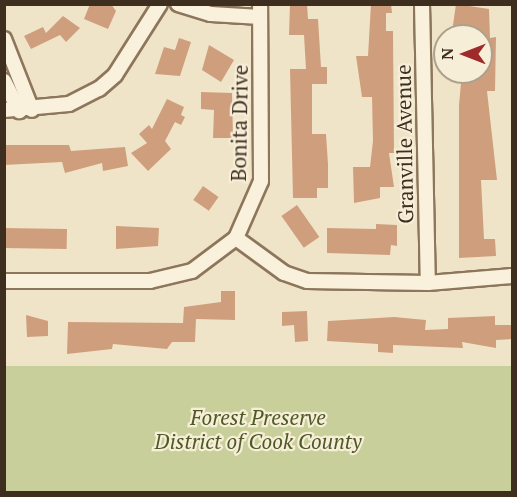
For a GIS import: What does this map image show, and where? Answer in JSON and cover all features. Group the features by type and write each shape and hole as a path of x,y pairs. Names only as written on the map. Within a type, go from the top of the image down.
{"street":[{"path":"4,110 25,110 69,104 99,89 115,75 160,4"},
{"path":"178,4 211,14 260,11"},
{"name":"Granville Avenue","path":"422,4 428,283"},
{"name":"Bonita Drive","path":"236,238 261,181 260,11"},
{"path":"4,39 25,110"},
{"path":"4,81 25,110"},
{"path":"4,281 150,281 192,271 236,238 294,279 428,283 513,276"}],"green space":[{"name":"Forest Preserve District of Cook County","path":"4,366 512,366 512,492 4,492"}],"building":[{"path":"90,4 111,4 116,11 108,29 84,19"},
{"path":"290,4 307,4 308,19 318,19 321,67 327,67 327,84 312,84 312,134 326,134 328,164 328,188 317,188 317,198 293,198 290,69 306,69 304,35 289,35"},
{"path":"371,4 391,4 392,13 386,13 386,31 393,31 394,153 389,153 394,187 380,187 380,198 354,203 353,167 370,167 373,141 372,97 362,97 356,56 368,56"},
{"path":"456,4 489,9 490,24 453,24"},
{"path":"63,16 80,28 66,42 60,35 31,49 24,36 43,27 46,33"},
{"path":"496,37 495,91 487,91 497,180 481,180 484,239 495,239 496,256 459,258 461,84 493,84 493,38"},
{"path":"179,38 191,42 180,76 155,74 164,47 175,50"},
{"path":"209,45 234,60 221,82 202,70"},
{"path":"201,92 232,93 233,138 213,138 214,110 201,109"},
{"path":"167,99 184,107 181,115 185,117 181,125 175,122 165,141 171,149 148,171 131,153 147,143 139,134 149,125 152,129"},
{"path":"4,145 69,145 71,151 125,147 128,166 103,171 102,163 65,173 62,162 4,165"},
{"path":"203,186 219,197 209,211 193,200"},
{"path":"297,205 319,237 304,248 281,216"},
{"path":"376,224 397,225 397,246 391,245 390,255 327,253 327,228 376,229"},
{"path":"116,226 159,228 158,246 116,249"},
{"path":"4,228 67,229 67,249 4,248"},
{"path":"221,291 235,291 235,320 196,319 195,342 172,342 167,349 113,344 112,349 67,354 68,322 183,323 184,307 221,302"},
{"path":"307,311 308,341 295,342 294,325 282,326 282,312"},
{"path":"26,315 48,321 48,336 27,337"},
{"path":"495,316 495,325 513,325 513,339 496,340 496,348 462,342 463,348 393,345 393,353 378,352 378,344 327,341 328,321 394,317 426,320 425,330 448,329 448,318"}]}
